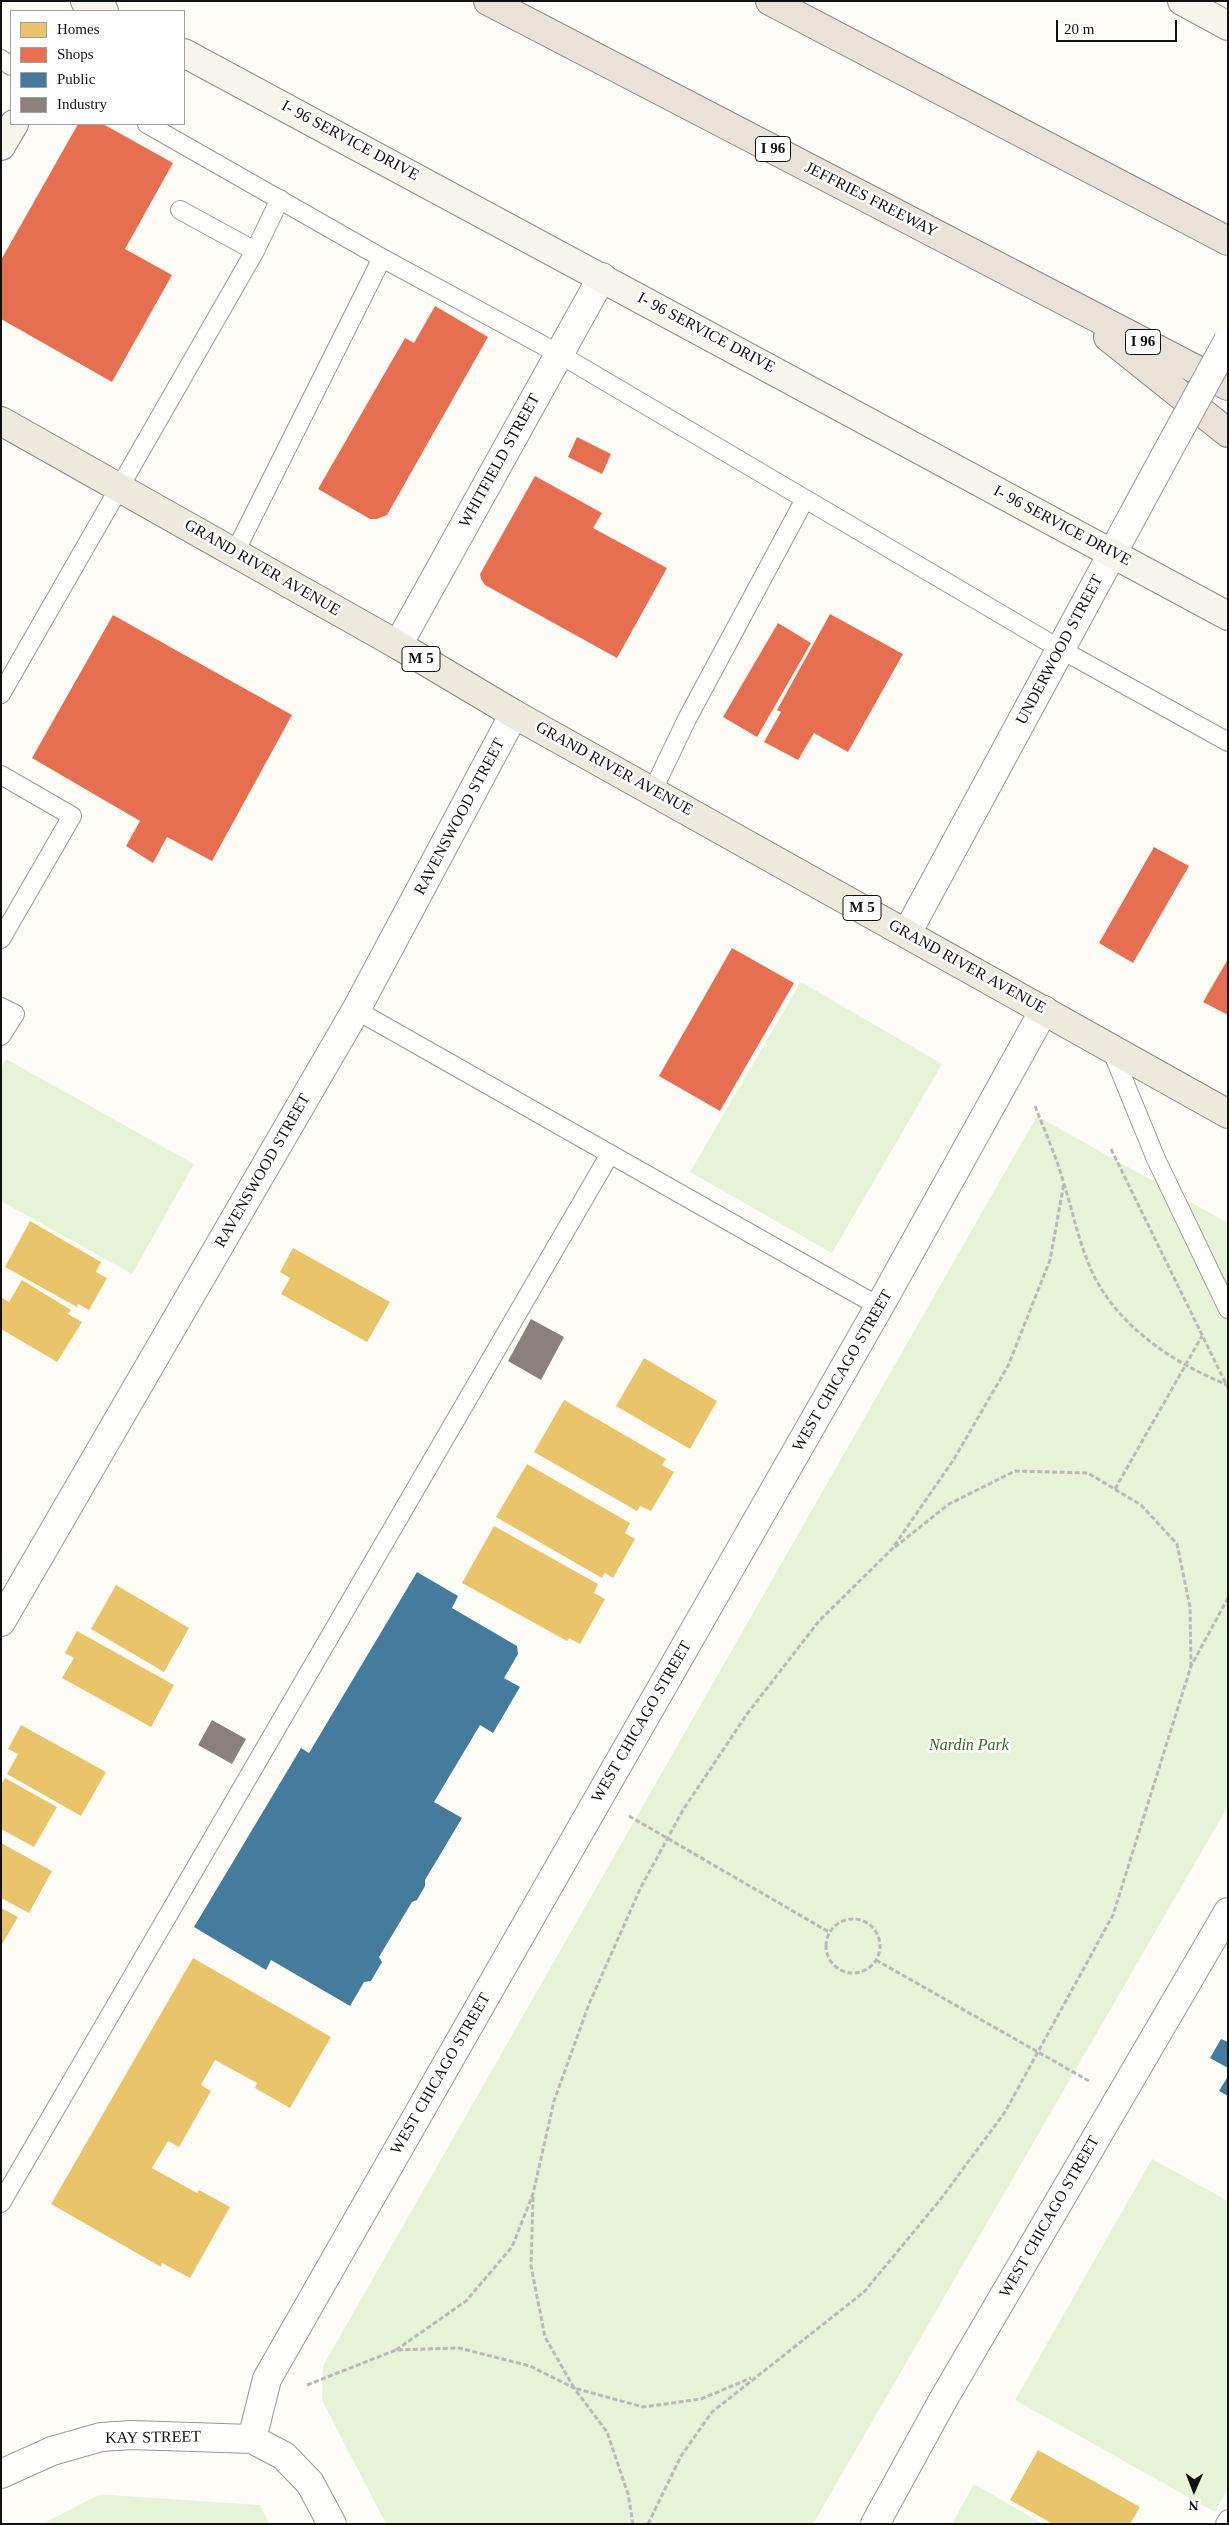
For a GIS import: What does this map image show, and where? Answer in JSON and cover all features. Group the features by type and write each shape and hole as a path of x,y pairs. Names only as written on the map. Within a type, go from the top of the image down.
{"highway":[{"name":"JEFFRIES FREEWAY","path":"488,1 1228,386"},
{"path":"770,1 1228,241"},
{"path":"1058,297 1228,433"}],"main road":[{"name":"GRAND RIVER AVENUE","path":"3,426 121,488 235,552 514,714 653,790 1228,1114"}],"street":[{"path":"84,1 102,10"},
{"path":"1182,1 1228,26"},
{"name":"I- 96 SERVICE DRIVE","path":"185,54 1228,616"},
{"path":"1,146 13,125"},
{"name":"WHITFIELD STREET","path":"398,645 602,277"},
{"name":"UNDERWOOD STREET","path":"907,933 1228,341"},
{"name":"RAVENSWOOD STREET","path":"1,1622 356,1010 514,714"},
{"name":"WEST CHICAGO STREET","path":"252,2438 267,2379 880,1307 1044,1010"},
{"name":"WEST CHICAGO STREET","path":"875,2524 943,2400 1228,1912"},
{"name":"KAY STREET","path":"1,2474 52,2451 102,2437 132,2435 252,2438"},
{"path":"252,2438 284,2456 310,2483 332,2524"}],"lane":[{"path":"149,125 382,258 559,354 1060,649 1228,742"},
{"path":"1,694 121,488 255,251 280,199"},
{"path":"180,210 255,251"},
{"path":"235,552 382,258"},
{"path":"653,790 687,719 806,499"},
{"path":"1,775 72,816 1,939"},
{"path":"1,1007 14,1014 1,1036"},
{"path":"356,1010 880,1307"},
{"path":"1111,1049 1156,1159 1228,1308"},
{"path":"1,2203 610,1154"},
{"path":"1225,2524 1228,2519"}],"path":[{"path":"1035,1106 1064,1183 1077,1232 1100,1285 1124,1320 1162,1351 1227,1386"},
{"path":"1110,1149 1227,1386"},
{"path":"892,1549 954,1459 1008,1366 1050,1260 1064,1183"},
{"path":"1115,1489 1202,1336"},
{"path":"308,2385 396,2350 466,2301 512,2247 533,2194 554,2101 589,2004 640,1888 683,1810 747,1714 819,1621 892,1549 949,1504 1015,1471 1088,1473 1141,1504 1177,1544 1190,1607 1191,1666"},
{"path":"648,2524 681,2456 712,2412 756,2376 793,2350 864,2292 940,2200 1005,2112 1113,1914 1191,1666 1228,1598"},
{"path":"599,1798 829,1932"},
{"path":"846,1920 866,1922 874,1929 879,1939 880,1950 876,1960 860,1972 849,1972 839,1969 831,1962 826,1953 826,1942 829,1932 836,1924 846,1920"},
{"path":"876,1960 1119,2098"},
{"path":"533,2194 531,2266 545,2337 574,2388 607,2432 628,2494 633,2524"},
{"path":"396,2350 459,2348 530,2366 574,2388 643,2407 702,2399 756,2376"}],"green space":[{"path":"801,982 942,1064 832,1253 690,1172"},
{"path":"6,1059 194,1164 132,1274 1,1201 1,1068"},
{"name":"Nardin Park","path":"1037,1116 1228,1223 1228,1806 813,2524 386,2524 322,2400 323,2366"},
{"path":"1152,2159 1228,2201 1228,2488 1215,2512 1015,2400"},
{"path":"974,2484 1043,2524 952,2524"},
{"path":"109,2495 260,2505 269,2524 42,2524 97,2496"}],"building: Homes":[{"path":"30,1221 101,1262 96,1272 107,1278 89,1310 78,1304 77,1307 5,1267"},
{"path":"293,1248 390,1302 367,1342 281,1294 290,1278 280,1272"},
{"path":"22,1280 71,1310 68,1314 82,1322 57,1362 1,1329 1,1297 9,1302"},
{"path":"644,1358 717,1401 690,1449 616,1406"},
{"path":"564,1400 666,1459 662,1465 674,1472 651,1511 640,1506 637,1511 534,1452"},
{"path":"527,1464 630,1523 625,1533 635,1539 613,1578 605,1573 602,1578 496,1517"},
{"path":"494,1526 598,1584 594,1593 605,1599 580,1644 569,1638 567,1641 462,1583"},
{"path":"116,1585 189,1628 164,1672 91,1629"},
{"path":"77,1631 174,1685 151,1727 62,1678 74,1658 65,1653"},
{"path":"21,1725 106,1772 81,1816 7,1774 18,1754 8,1749"},
{"path":"5,1778 57,1807 34,1847 1,1829 1,1785"},
{"path":"1,1843 52,1871 29,1913 1,1898"},
{"path":"1,1908 18,1917 1,1946"},
{"path":"193,1958 331,2037 290,2108 255,2088 257,2083 215,2060 201,2085 211,2091 179,2147 168,2141 152,2168 197,2193 199,2190 230,2207 190,2278 162,2263 161,2267 51,2204"},
{"path":"1038,2450 1140,2507 1130,2524 1053,2524 1010,2500"}],"building: Shops":[{"path":"77,125 105,125 173,163 125,249 172,275 112,382 1,319 1,260"},
{"path":"435,306 488,337 387,515 377,519 370,519 318,489 405,338 414,343"},
{"path":"577,437 611,454 602,474 568,457"},
{"path":"535,476 602,513 593,528 667,568 617,658 485,585 481,579 480,574"},
{"path":"830,614 903,654 848,752 814,733 798,760 764,742 781,712 777,710"},
{"path":"113,615 292,715 212,861 167,837 153,863 126,846 140,821 32,758"},
{"path":"778,623 811,643 757,737 723,717"},
{"path":"1154,847 1189,866 1133,963 1099,943"},
{"path":"732,948 794,983 720,1111 659,1076"},
{"path":"1228,959 1228,1015 1203,1002"}],"building: Public":[{"path":"417,1572 458,1596 452,1608 517,1646 518,1654 504,1678 520,1687 493,1733 480,1725 434,1802 462,1818 425,1880 425,1886 417,1900 412,1902 379,1957 382,1962 371,1981 364,1982 350,2006 271,1960 266,1970 194,1927 301,1748 309,1753"},
{"path":"1221,2039 1228,2042 1228,2068 1210,2058"},
{"path":"1228,2076 1228,2096 1219,2091"}],"building: Industry":[{"path":"531,1319 564,1337 541,1380 508,1361"},
{"path":"212,1720 246,1739 232,1764 198,1745"}]}
